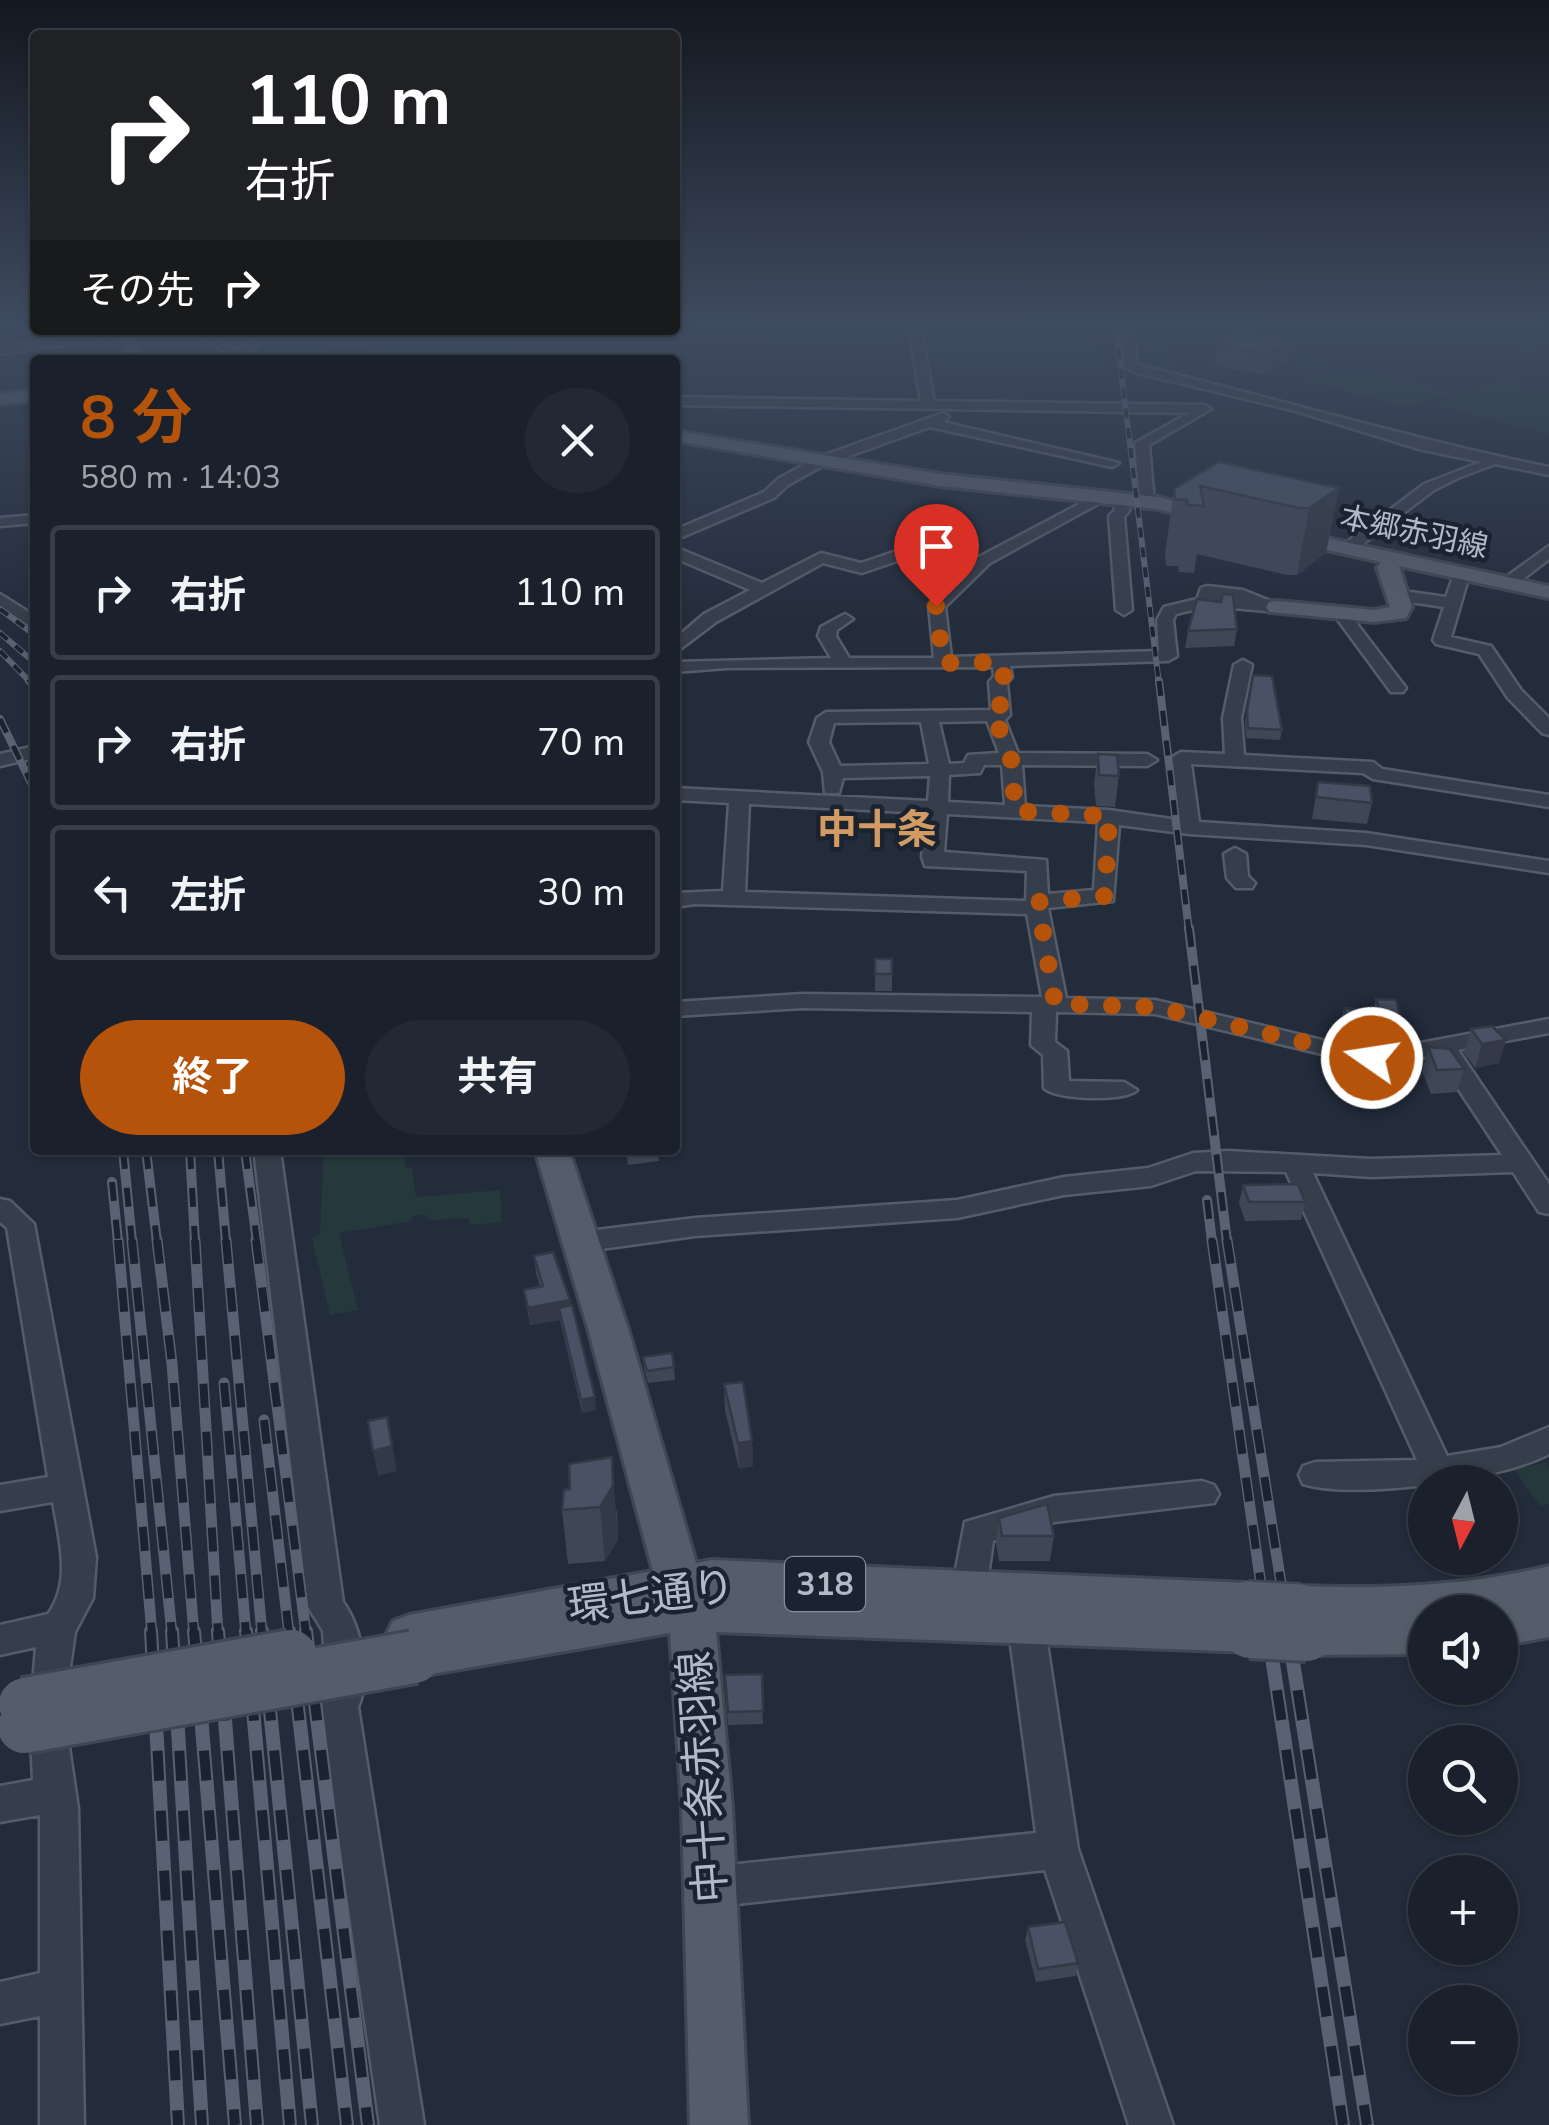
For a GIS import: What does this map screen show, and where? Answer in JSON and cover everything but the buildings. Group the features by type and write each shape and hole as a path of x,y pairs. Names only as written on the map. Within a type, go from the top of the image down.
{"main road":[{"path":"680,437 941,480 1147,502 1234,522"},
{"name":"本郷赤羽線","path":"1264,530 1549,592"},
{"path":"1277,607 1394,615 1401,611 1387,568 1395,558"},
{"name":"中十条赤羽線","path":"554,1155 696,1643 719,2125"},
{"name":"環七通り","path":"684,1597 712,1580 968,1590 1408,1632"},
{"name":"環七通り","path":"1304,1620 1475,1599 1549,1585"},
{"name":"環七通り","path":"12,1718 684,1597 1026,1623 1248,1617"},
{"path":"1518,1622 1549,1616"}],"street":[{"path":"680,533 769,496 783,482 824,461 911,428"},
{"path":"955,428 1112,463"},
{"path":"1147,502 1142,443 1169,428"},
{"path":"1361,428 1424,446 1549,472"},
{"path":"1347,548 1452,474 1488,464"},
{"path":"943,663 936,606 983,562 1100,497"},
{"path":"1121,499 1122,511 1116,516 1124,610"},
{"path":"0,522 30,519"},
{"path":"680,644 710,618 821,558 862,568 914,550 983,562"},
{"path":"1508,583 1549,552"},
{"path":"680,554 762,589"},
{"path":"1462,572 1442,640 1486,650 1514,694 1549,729"},
{"path":"1396,595 1452,603"},
{"path":"0,599 30,620"},
{"path":"680,667 727,662 943,663 1168,656 1165,620 1170,610 1209,601 1277,607"},
{"path":"1346,614 1346,620 1397,688"},
{"path":"844,619 829,627 826,636 844,663"},
{"path":"832,799 833,772 819,742 826,718 1001,715 1001,662"},
{"path":"1235,760 1232,718 1243,664"},
{"path":"1514,694 1549,695"},
{"path":"994,715 1010,760 1015,811"},
{"path":"929,717 940,770 933,859 1038,865 1038,905 1050,1004 1043,1045 1055,1051 1057,1088 1124,1090"},
{"path":"0,760 30,753"},
{"path":"1189,828 1181,758 1373,771 1549,801"},
{"path":"833,772 973,769 975,759 1147,760"},
{"path":"680,794 1109,816 1189,828 1366,838 1549,867"},
{"path":"734,899 739,796"},
{"path":"680,900 1038,905 1105,896 1109,816"},
{"path":"1234,854 1238,878 1244,883"},
{"path":"680,1009 803,1000 1155,1007 1372,1058 1549,1026"},
{"path":"1442,1046 1549,1205"},
{"path":"268,1155 326,1607 341,1627 344,1695 340,1708 402,2125"},
{"path":"580,1242 695,1227 957,1209 1040,1190 1150,1177 1193,1162 1371,1168 1519,1163"},
{"path":"1295,1163 1435,1465"},
{"path":"0,1208 20,1224 79,1557 76,1599 58,1627 52,1658 53,1794 60,1808 62,2125"},
{"path":"1459,1465 1518,1454 1549,1439"},
{"path":"1314,1475 1345,1478 1408,1472"},
{"path":"0,1498 66,1488"},
{"path":"968,1590 978,1532 1054,1509 1202,1494"},
{"path":"1026,1623 1058,1849 1152,2125"},
{"path":"0,1640 58,1627"},
{"path":"0,1804 53,1794"},
{"path":"710,1888 884,1872 1058,1849"},
{"path":"0,2002 61,1990"}],"green space":[{"path":"1526,428 1549,428 1549,434"},
{"path":"324,1155 405,1155 405,1168 412,1168 416,1197 500,1190 502,1222 470,1225 469,1218 428,1220 426,1215 412,1216 412,1221 339,1233 358,1310 330,1315 312,1238 320,1233"},
{"path":"1545,1463 1549,1468 1549,1504 1540,1506 1518,1475 1518,1468"}],"railway":[{"path":"1128,428 1159,684"},
{"path":"0,609 30,631"},
{"path":"0,633 30,659"},
{"path":"0,651 30,682"},
{"path":"1159,681 1189,931"},
{"path":"0,719 30,781"},
{"path":"1189,928 1227,1242"},
{"path":"123,1155 132,1242"},
{"path":"147,1155 157,1242"},
{"path":"190,1155 195,1242"},
{"path":"218,1155 226,1242"},
{"path":"246,1155 257,1242"},
{"path":"112,1182 118,1242"},
{"path":"1207,1200 1212,1242"},
{"path":"118,1240 152,1634"},
{"path":"132,1240 172,1634"},
{"path":"157,1240 172,1364 194,1634"},
{"path":"195,1240 218,1634"},
{"path":"226,1240 262,1634"},
{"path":"256,1240 306,1634"},
{"path":"1212,1240 1268,1634"},
{"path":"1227,1240 1289,1634"},
{"path":"224,1383 246,1634"},
{"path":"264,1420 289,1634"},
{"path":"151,1631 178,2125"},
{"path":"172,1631 202,2125"},
{"path":"194,1631 235,2125"},
{"path":"218,1631 257,2125"},
{"path":"246,1631 290,2125"},
{"path":"262,1631 312,2125"},
{"path":"289,1631 347,2125"},
{"path":"306,1631 368,2125"},
{"path":"1268,1631 1343,2125"},
{"path":"1288,1631 1367,2125"}],"district":[{"name":"中十条","path":"877,829"}],"route":[{"path":"936,606 943,663 1001,662 1001,715 994,715 1012,762 1015,811 1109,816 1105,896 1038,902 1055,1004 1155,1007 1372,1058"}]}
